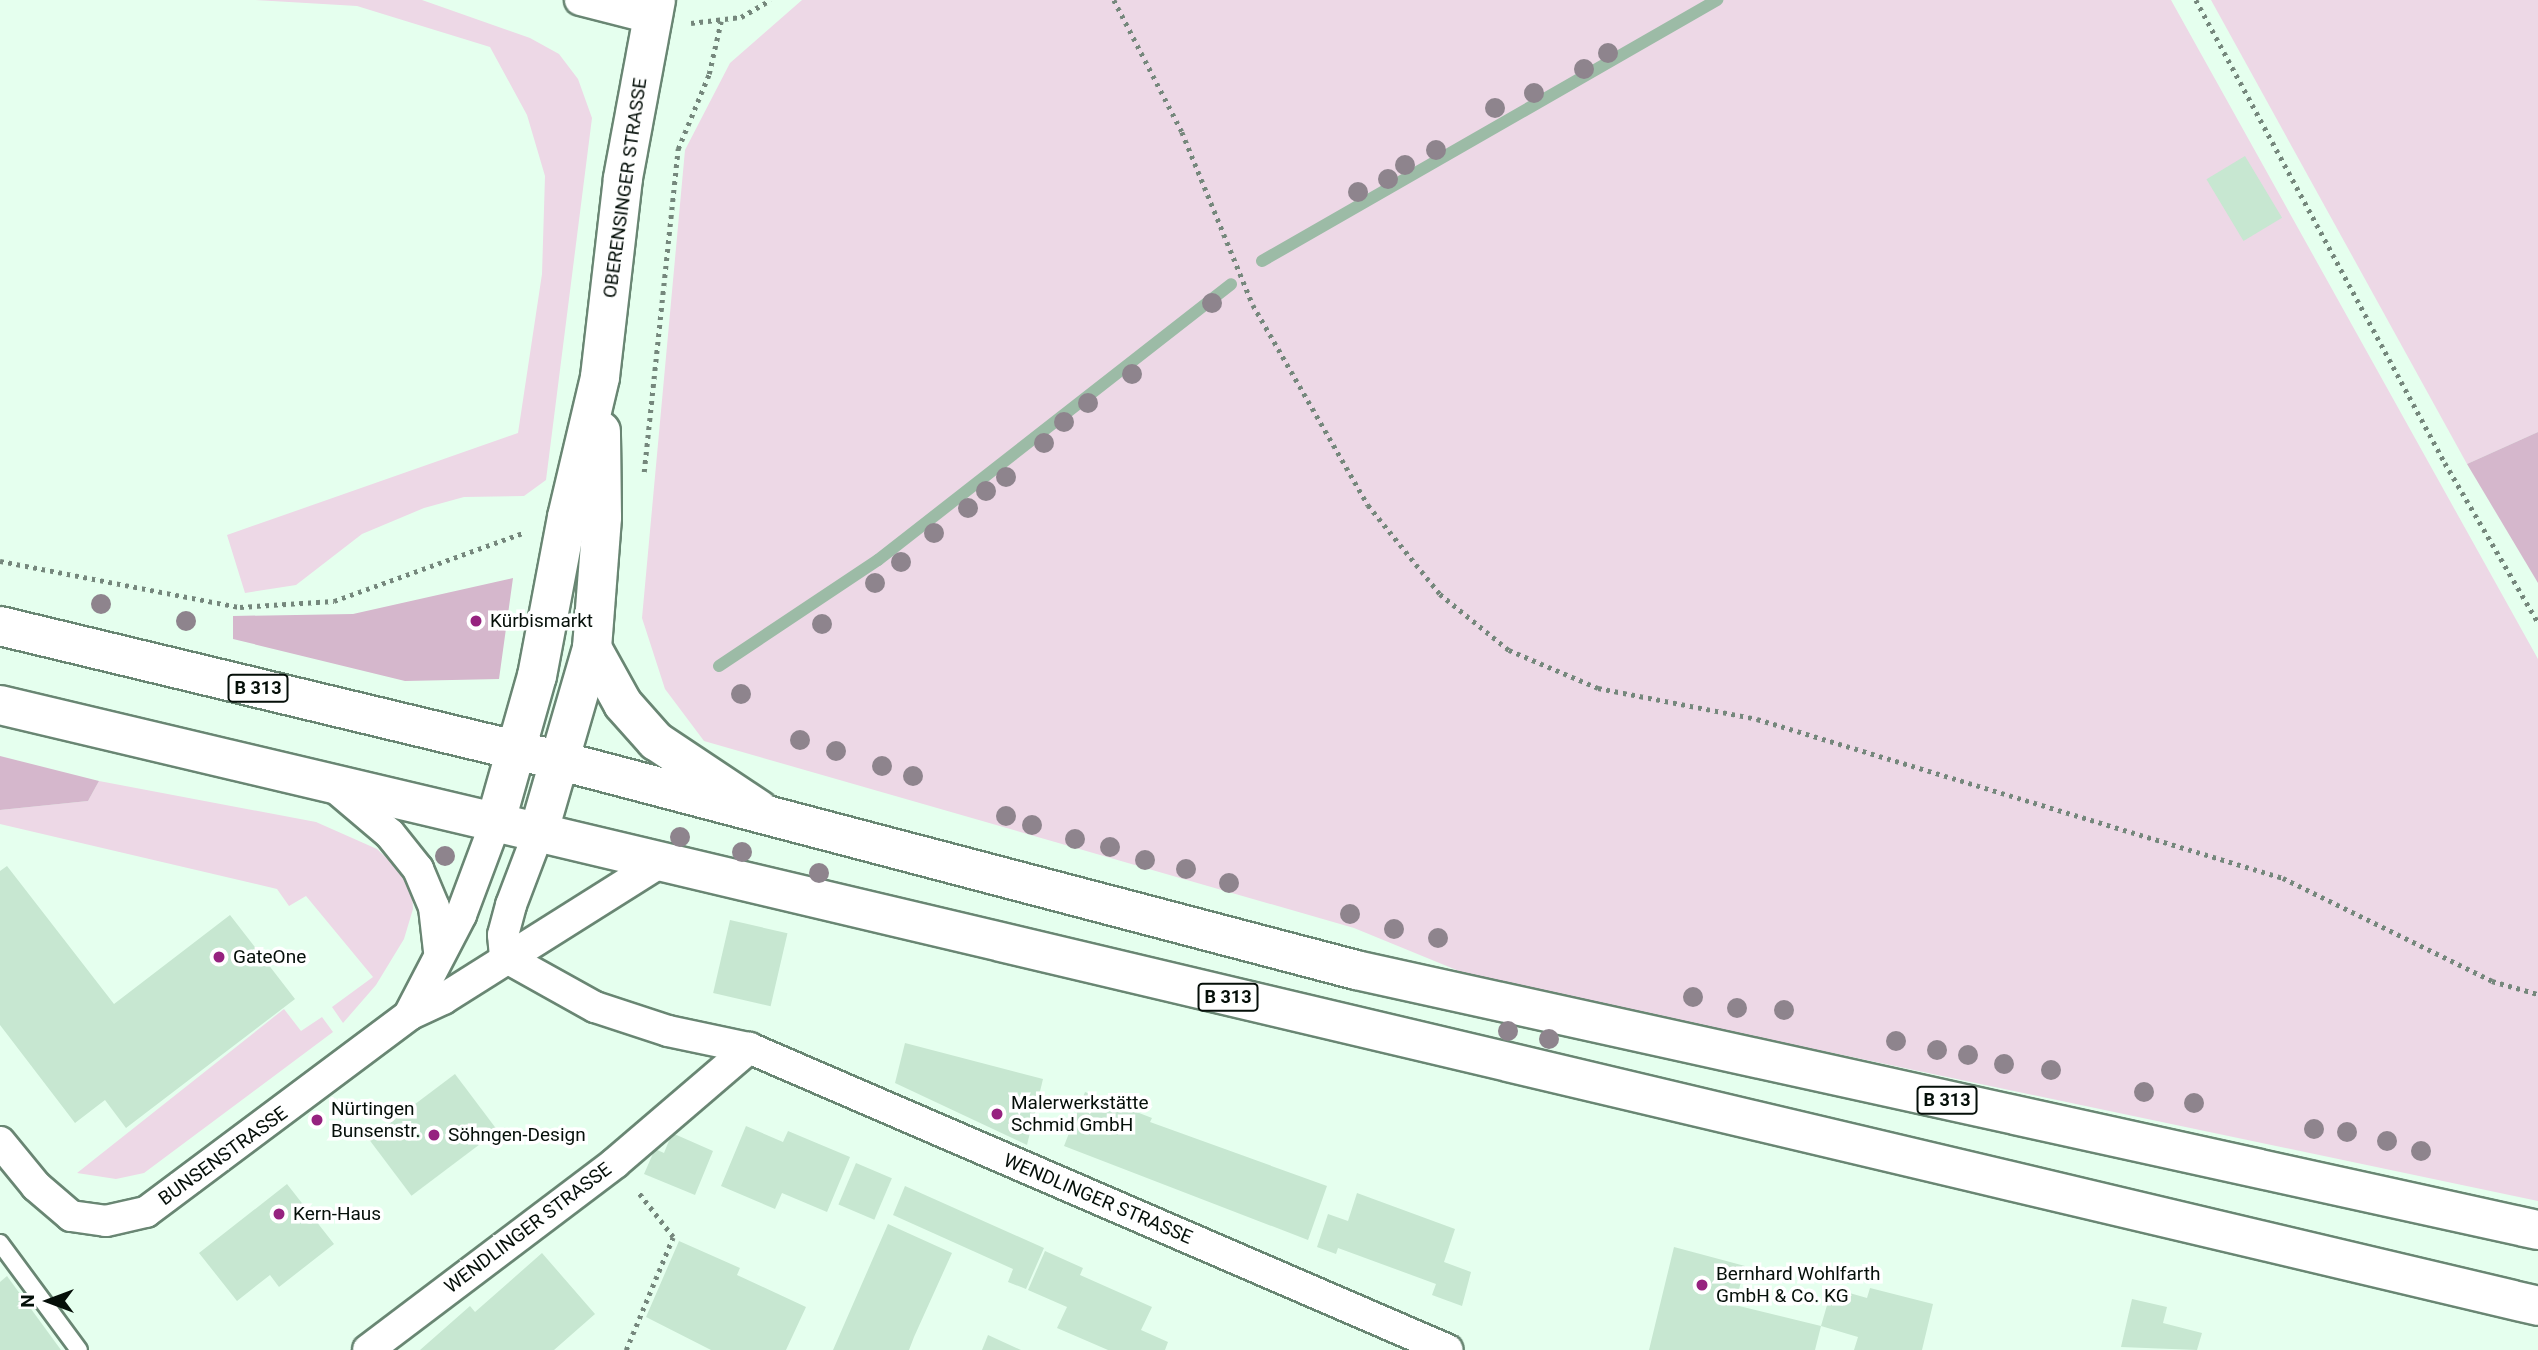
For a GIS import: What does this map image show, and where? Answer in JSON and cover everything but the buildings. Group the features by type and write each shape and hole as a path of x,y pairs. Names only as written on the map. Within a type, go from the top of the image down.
{"main road":[{"name":"OBERENSINGER STRASSE","path":"495,824 537,676 567,517 600,377 623,178 654,9"},
{"name":"OBERENSINGER STRASSE","path":"538,834 592,648 603,517 600,377"},
{"name":"B 313","path":"0,626 561,761 1517,1008 2538,1230"},
{"path":"592,648 623,704 656,741 769,816"},
{"name":"B 313","path":"0,705 2538,1306"}],"street":[{"path":"580,0 654,9"},
{"path":"328,782 390,834 418,869 434,907 439,951"},
{"name":"BUNSENSTRASSE","path":"409,1015 439,951 461,915 495,824"},
{"path":"505,957 503,935 511,905 538,834"},
{"name":"BUNSENSTRASSE","path":"0,1142 36,1186 71,1216 106,1221 146,1212 409,1015 662,861"},
{"name":"WENDLINGER STRASSE","path":"505,957 595,1007 668,1031 749,1048 1448,1350"},
{"name":"WENDLINGER STRASSE","path":"368,1350 615,1163 749,1048"}],"lane":[{"path":"0,1243 79,1350"}],"path":[{"path":"654,9 702,24 741,17 771,0"},
{"path":"1114,0 1182,132 1253,305 1368,505 1440,594 1509,650 1598,688 1757,719 2283,878 2492,981 2538,994"},
{"path":"2196,0 2438,451 2538,622"},
{"path":"0,561 240,607 334,601 567,517"},
{"path":"615,1163 673,1237 626,1350"}],"shaded area":[{"path":"255,0 422,0 530,38 559,54 578,79 592,118 546,480 524,496 464,497 424,508 362,534 296,585 245,593 227,535 518,433 542,274 545,176 527,115 490,47 357,6"},
{"path":"802,0 2171,0 2538,659 2538,1201 1476,978 1354,928 704,741 665,689 642,618 685,150 730,63"},
{"path":"2211,0 2538,0 2538,432 2467,464"},
{"path":"2538,432 2538,583 2467,464"},
{"path":"513,578 499,679 405,681 233,639 233,616 353,614"},
{"path":"0,756 99,781 88,801 0,810"},
{"path":"99,781 316,822 377,849 402,873 412,892 413,909 404,939 376,985 343,1023 332,1007 373,977 306,896 289,906 277,889 0,824 0,810 88,801"},
{"path":"284,1009 301,1031 322,1017 333,1032 144,1173 116,1179 77,1173"}],"waterway":[{"path":"1262,261 1717,0"},
{"path":"719,666 878,560 1231,284"}],"place":[{"name":"Kürbismarkt","path":"476,621"},
{"name":"GateOne","path":"219,957"},
{"name":"Malerwerkstätte Schmid GmbH","path":"997,1114"},
{"name":"Nürtingen Bunsenstr.","path":"317,1120"},
{"name":"Söhngen-Design","path":"434,1135"},
{"name":"Kern-Haus","path":"279,1214"},
{"name":"Bernhard Wohlfarth GmbH & Co. KG","path":"1702,1285"}]}
